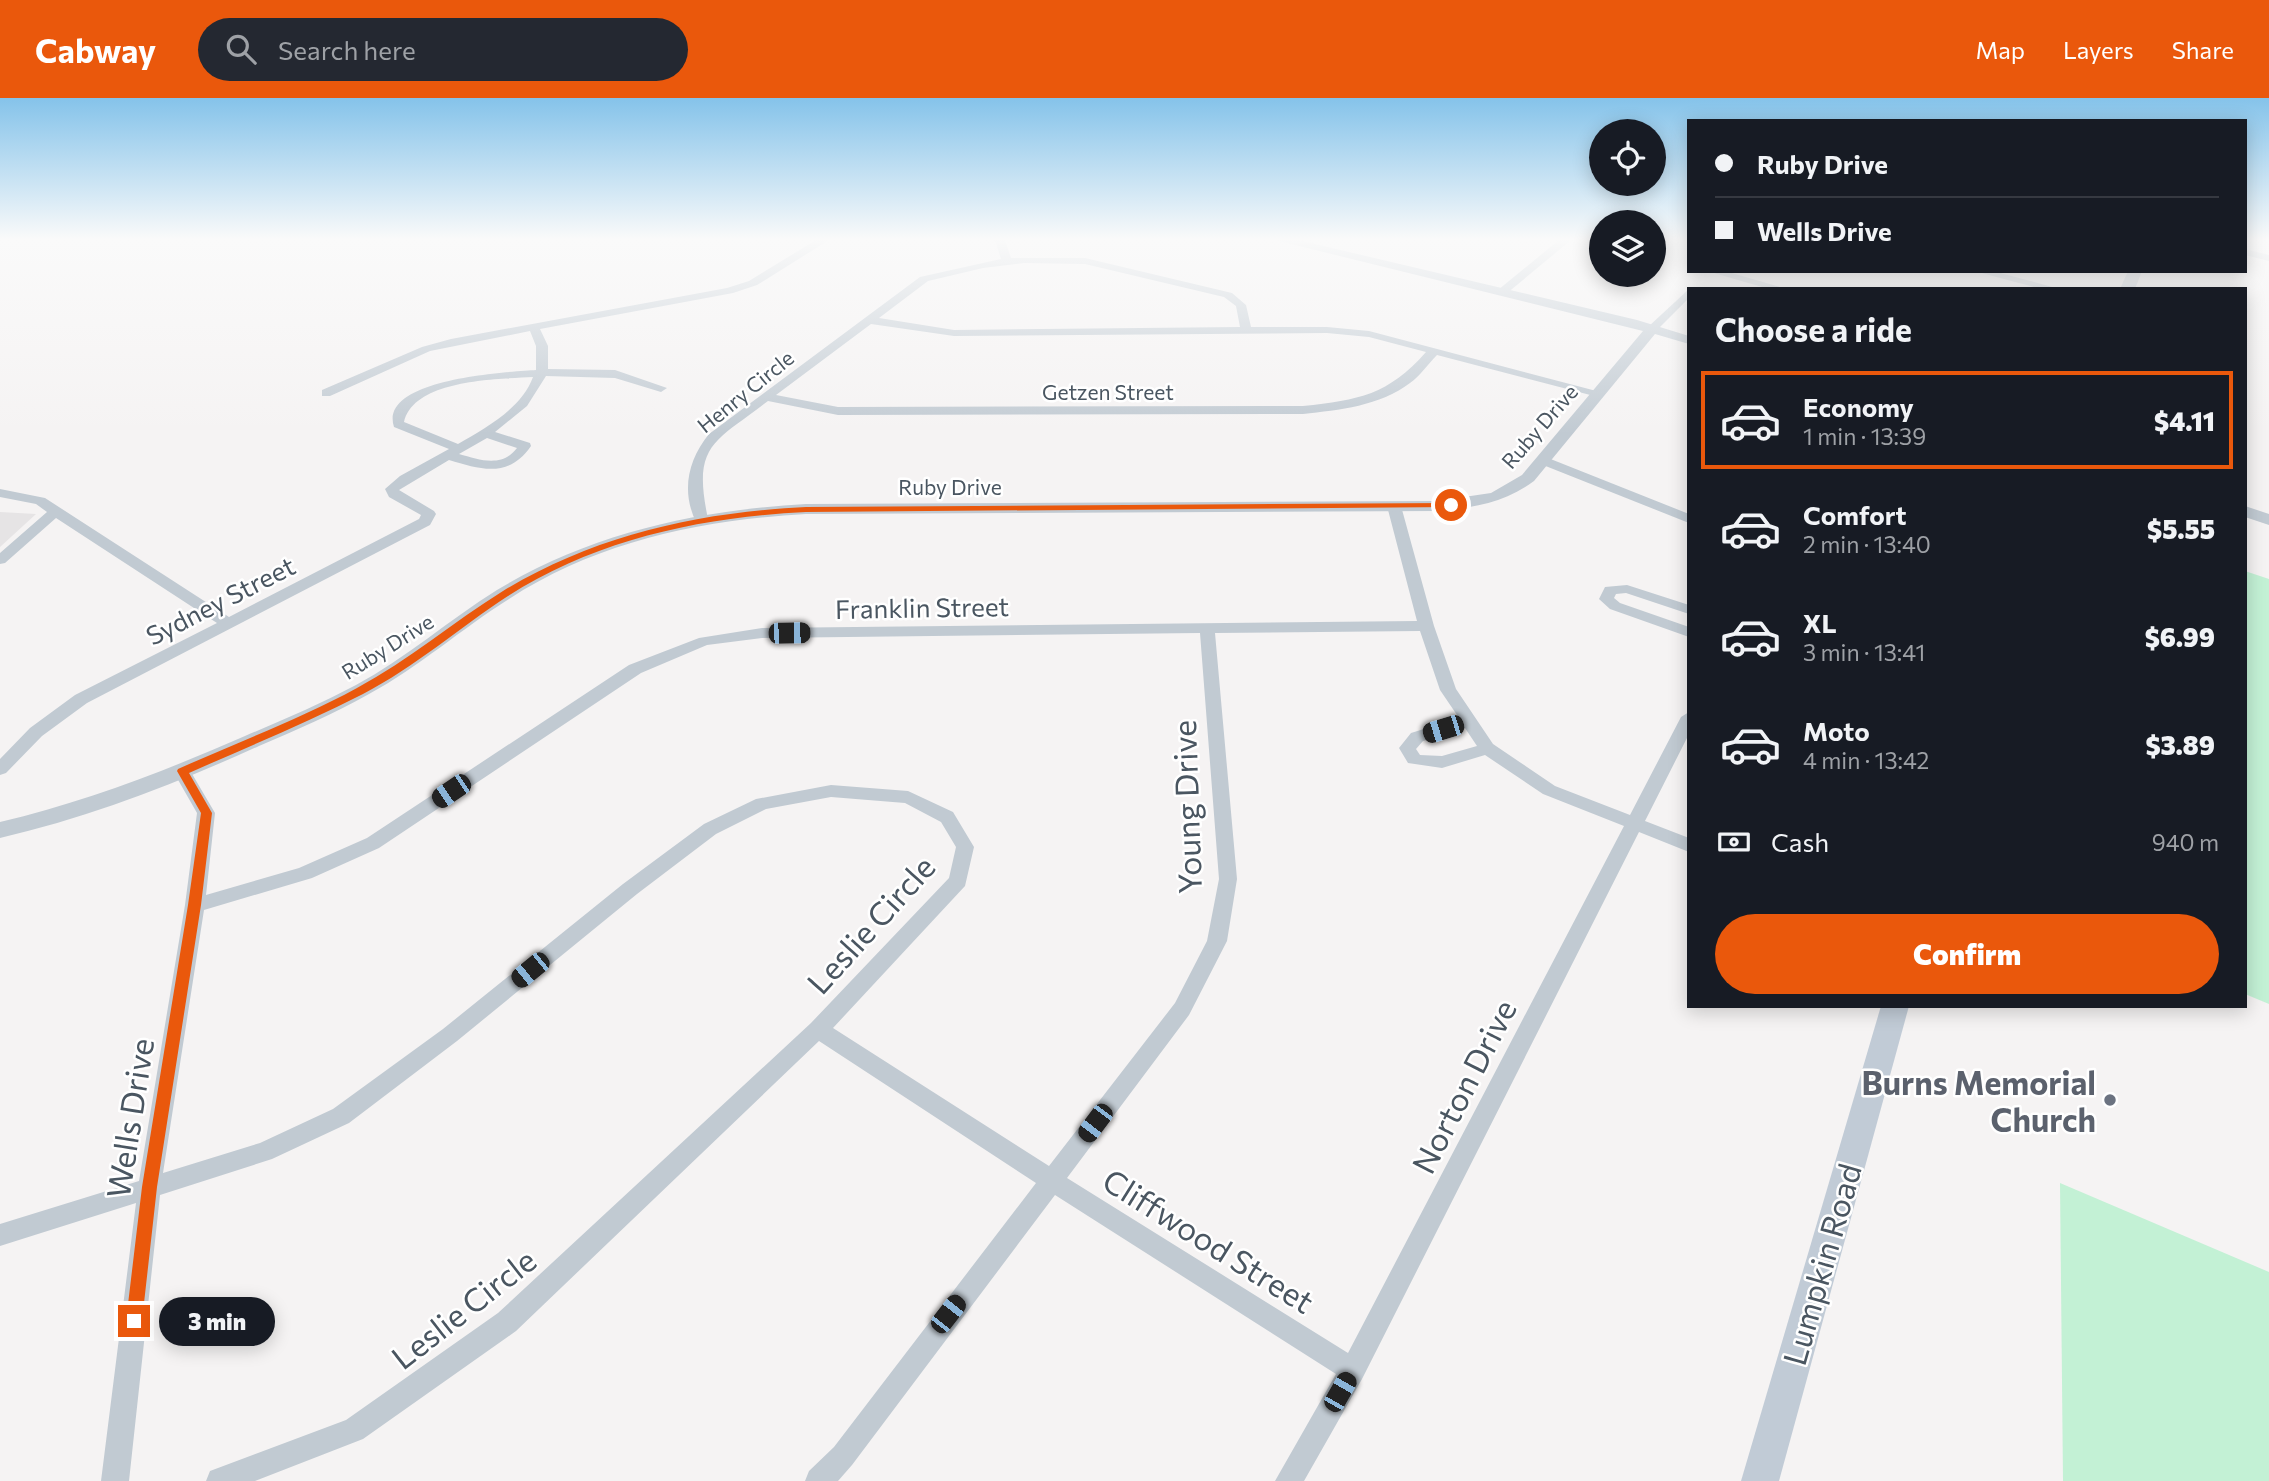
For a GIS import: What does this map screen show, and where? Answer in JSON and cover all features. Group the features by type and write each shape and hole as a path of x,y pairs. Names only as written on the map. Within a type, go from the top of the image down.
{"main road":[{"name":"Lumpkin Road","path":"1760,1481 1894,1008"}],"street":[{"path":"326,393 426,349 454,341 656,305"},
{"name":"Henry Circle","path":"701,519 692,477 698,458 713,437 889,305"},
{"name":"Henry Circle","path":"1240,305 1247,330"},
{"path":"1553,305 1687,339"},
{"name":"Ruby Drive","path":"0,830 60,817 182,771 360,691 415,659 499,598 556,566 614,542 701,519 806,509 1394,506 1451,505 1494,497 1522,482 1543,460 1652,329 1676,305"},
{"path":"868,320 954,333 1327,330 1368,334 1598,393"},
{"path":"454,452 515,413 536,386 543,348 534,327"},
{"name":"Getzen Street","path":"765,397 838,411 1303,410 1355,404 1379,395 1406,381 1435,350"},
{"path":"486,434 525,446 519,456 491,468 398,424 398,417 413,397 446,383 569,372 615,374 661,388"},
{"name":"Sydney Street","path":"0,769 36,732 66,709 114,681 230,624 428,519 429,514 426,511 394,494 392,489 454,452"},
{"path":"1543,460 1687,518"},
{"path":"0,494 40,501 230,624"},
{"path":"1394,506 1426,626 1448,690 1487,748 1549,790 1687,844"},
{"path":"0,560 56,511"},
{"path":"2247,512 2269,520"},
{"path":"1687,609 1627,589 1610,590 1606,595 1606,600 1615,606 1687,631"},
{"name":"Franklin Street","path":"195,905 305,873 373,843 635,669 704,641 762,633 1426,626"},
{"name":"Young Drive","path":"819,1481 843,1456 1182,1009 1217,941 1228,879 1207,629"},
{"path":"1469,721 1417,737 1407,748 1414,759 1431,765 1445,763 1487,748"},
{"name":"Norton Drive","path":"1289,1481 1353,1370 1633,821 1687,721"},
{"name":"Wells Drive","path":"115,1481 149,1187 195,905 206,813 182,771"},
{"name":"Leslie Circle","path":"0,1235 264,1152 341,1116 450,1035 630,889 710,829 762,803 831,791 908,797 947,817 965,847 958,881 818,1028 507,1322 354,1430 220,1481"},
{"name":"Cliffwood Street","path":"818,1028 1052,1181 1353,1370"}],"shaded area":[{"path":"0,512 36,514 0,547"}],"green space":[{"path":"2247,572 2269,579 2269,1004 2247,995"},
{"path":"2060,1183 2269,1272 2269,1481 2063,1481"}],"place":[{"name":"Burns Memorial Church","path":"2110,1100"}],"route":[{"path":"134,1321 149,1187 195,905 206,813 182,771 360,691 398,670 478,612 549,569 614,542 701,519 806,509 1451,505"}]}
